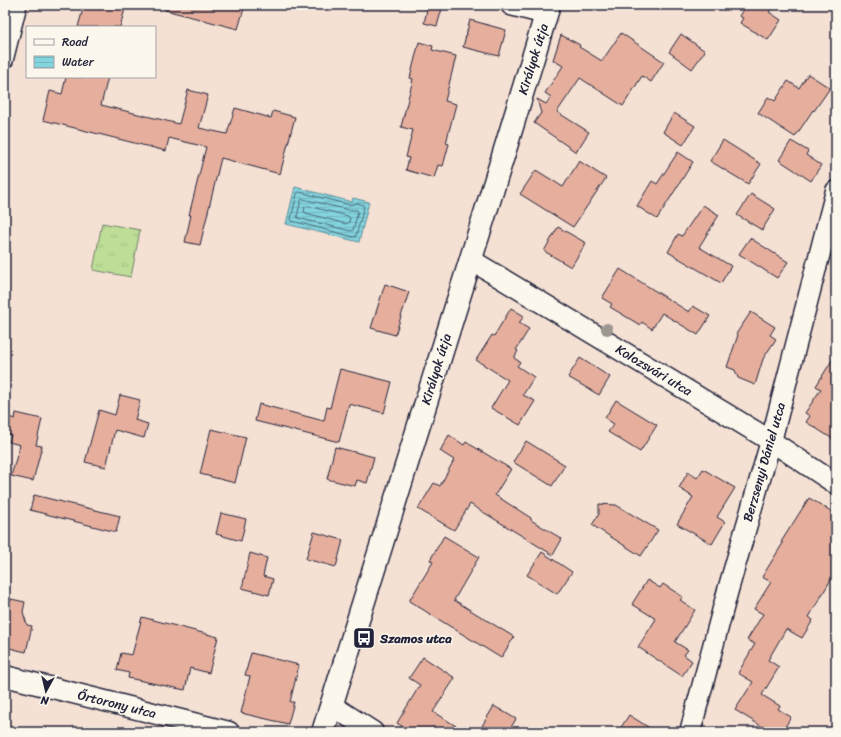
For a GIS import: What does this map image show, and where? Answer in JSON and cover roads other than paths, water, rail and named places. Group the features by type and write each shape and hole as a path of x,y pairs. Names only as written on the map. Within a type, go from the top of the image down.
{"street":[{"path":"5,61 18,5"},
{"path":"511,5 548,10"},
{"name":"Királyok útja","path":"323,732 548,10"},
{"name":"Berzsenyi Dániel utca","path":"690,732 728,590 771,441 836,191"},
{"name":"Kolozsvári utca","path":"470,260 771,441 836,484"},
{"name":"Őrtorony utca","path":"5,676 229,732"},
{"path":"331,705 373,732"}],"water":[{"path":"295,187 352,202 353,198 369,202 359,242 286,224"}],"place":[{"name":"Szamos utca","path":"364,638"}]}
